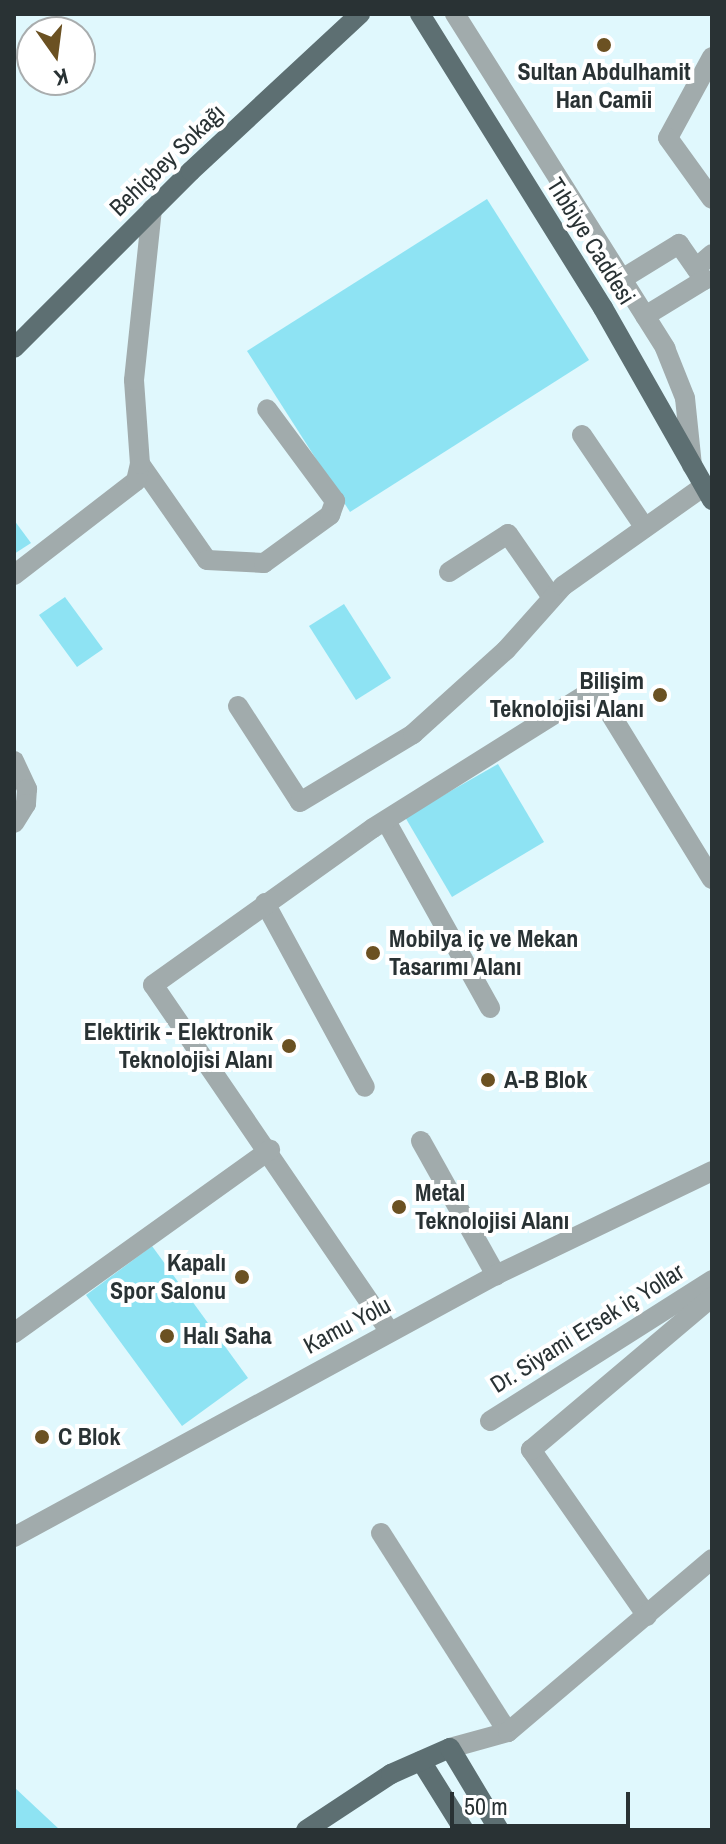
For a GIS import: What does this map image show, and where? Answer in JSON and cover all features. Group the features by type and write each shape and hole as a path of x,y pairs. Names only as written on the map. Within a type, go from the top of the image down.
{"main road":[{"name":"Behiçbey Sokağı","path":"14,348 152,209 360,14"},
{"name":"Tıbbiye Caddesi","path":"420,14 603,308 708,493"},
{"path":"306,1830 391,1774 450,1748 499,1830"},
{"path":"421,1761 464,1830"}],"street":[{"path":"455,14 645,316 685,398 692,466"},
{"path":"712,57 668,138 712,199"},
{"path":"14,575 136,481 140,464 134,380 152,209"},
{"path":"622,279 679,244 704,280 645,316"},
{"path":"696,268 712,254"},
{"path":"140,464 207,560 264,563 330,515 335,501 267,409"},
{"path":"582,435 645,528"},
{"path":"238,706 300,802 413,734 506,650 551,596 645,528 708,493"},
{"path":"449,572 508,534 551,596"},
{"path":"390,1332 270,1150 153,985 265,903 386,821 595,689 712,879"},
{"path":"14,761 27,789 26,804 14,823"},
{"path":"386,821 490,1008"},
{"path":"265,903 365,1087"},
{"path":"421,1141 496,1275"},
{"path":"14,1333 270,1150"},
{"name":"Kamu Yolu","path":"14,1537 496,1275 712,1171"},
{"name":"Dr. Siyami Ersek iç Yollar","path":"490,1421 712,1280"},
{"path":"647,1616 531,1450 712,1297"},
{"path":"381,1533 508,1732"},
{"path":"450,1748 508,1732 712,1559"}],"shaded area":[{"path":"487,199 589,360 350,512 247,351"},
{"path":"14,520 31,543 14,554"},
{"path":"65,597 103,649 77,667 39,615"},
{"path":"344,604 391,678 356,700 309,626"},
{"path":"498,764 544,842 452,897 405,817"},
{"name":"Halı Saha","path":"152,1246 248,1378 182,1426 86,1295"},
{"path":"14,1787 60,1830 14,1830"}],"place":[{"name":"Sultan Abdulhamit Han Camii","path":"604,45"},
{"name":"Bilişim Teknolojisi Alanı","path":"660,695"},
{"name":"Mobilya iç ve Mekan Tasarımı Alanı","path":"373,953"},
{"name":"Elektirik - Elektronik Teknolojisi Alanı","path":"289,1046"},
{"name":"A-B Blok","path":"488,1080"},
{"name":"Metal Teknolojisi Alanı","path":"399,1207"},
{"name":"Kapalı Spor Salonu","path":"242,1277"},
{"name":"Halı Saha","path":"167,1336"},
{"name":"C Blok","path":"42,1437"}]}
